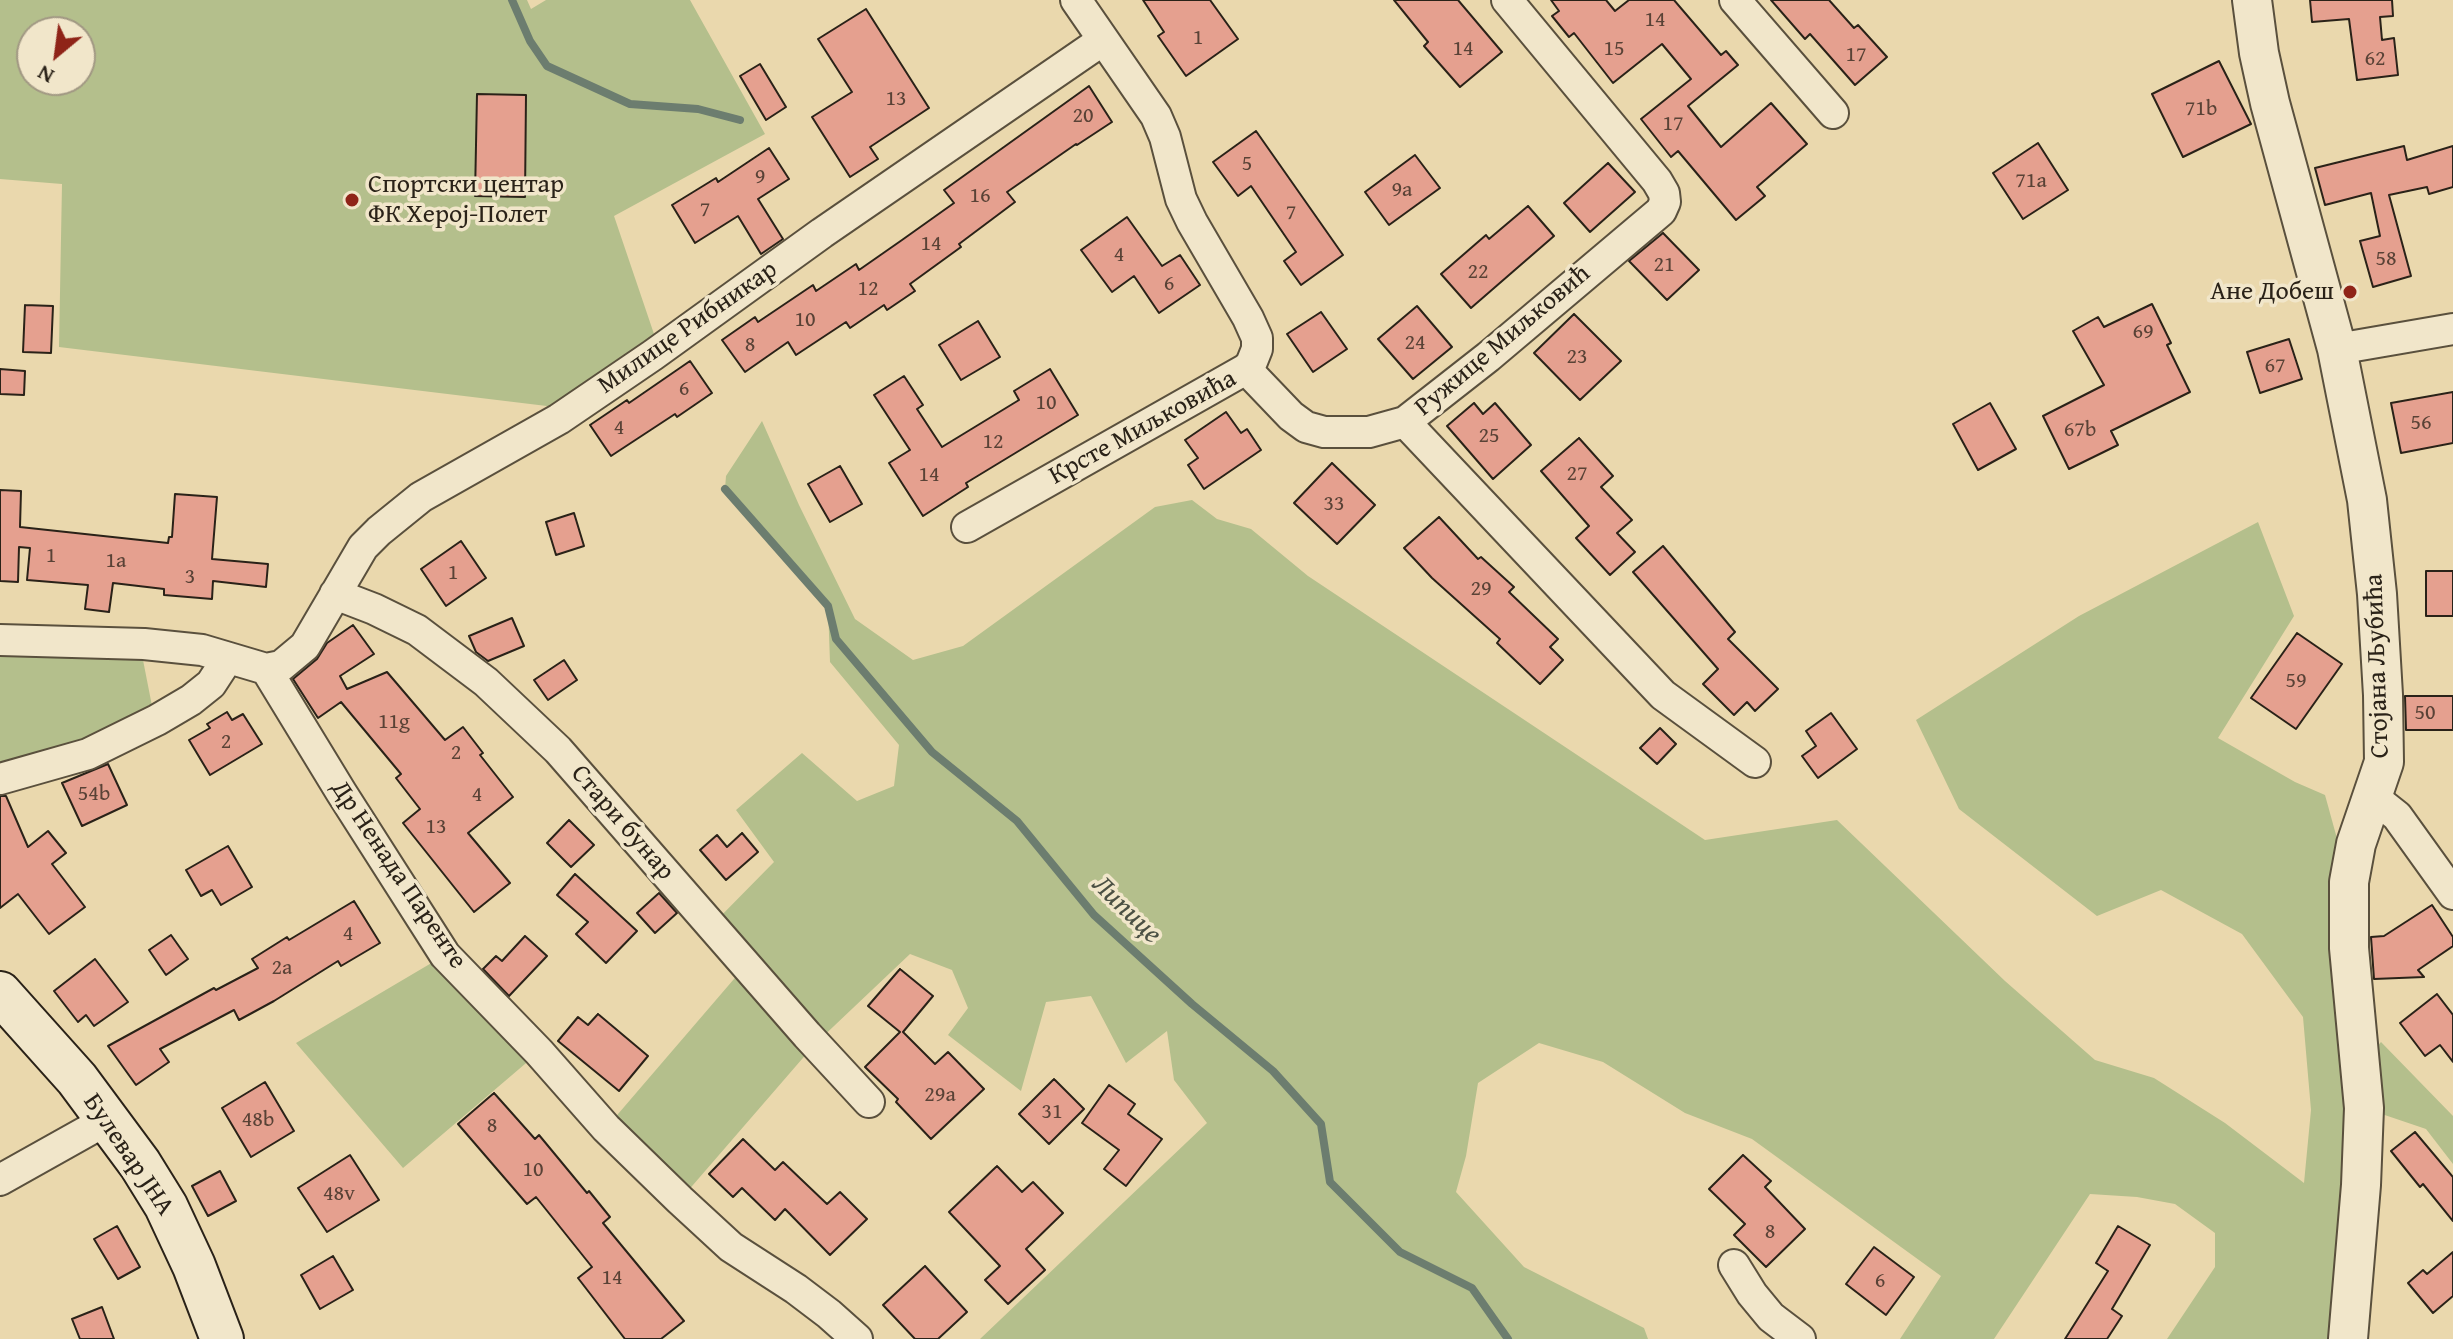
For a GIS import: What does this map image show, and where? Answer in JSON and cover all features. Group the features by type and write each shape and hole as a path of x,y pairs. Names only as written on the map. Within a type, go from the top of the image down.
{"main road":[{"name":"Булевар ЈНА","path":"0,993 77,1079 140,1164 166,1206 194,1266 222,1339"}],"street":[{"path":"1076,0 1103,40"},
{"name":"Ружице Миљковић","path":"1507,0 1657,181 1665,202 1661,211 1488,357 1405,422 1663,695 1755,762"},
{"path":"1735,0 1833,113"},
{"name":"Стојана Љубића","path":"2252,0 2256,38 2270,103 2337,349 2367,500 2377,594 2384,762 2356,844 2349,882 2349,948 2364,1108 2348,1339"},
{"name":"Крсте Миљковића","path":"967,527 1246,369 1257,349 1254,328 1181,199 1165,137 1156,116 1103,40"},
{"name":"Милице Рибникар","path":"266,669 281,666 305,646 363,547 421,497 559,419 1103,40"},
{"path":"2337,349 2453,329"},
{"path":"1246,369 1291,416 1306,427 1324,432 1369,432 1405,422"},
{"name":"Стари бунар","path":"335,594 417,630 486,682 558,750 869,1102"},
{"path":"0,640 144,644 202,650 266,669"},
{"path":"0,779 88,754 157,720 211,684 228,658"},
{"name":"Др Ненада Паренте","path":"266,669 445,955 539,1052 606,1128 680,1200 731,1247 796,1289 857,1339"},
{"path":"2373,797 2397,816 2453,894"},
{"path":"0,1180 107,1120"},
{"path":"1734,1265 1771,1317 1800,1339"}],"green space":[{"name":"Спортски центар ФК Херој-Полет","path":"0,0 527,0 531,9 546,0 690,0 765,134 614,216 654,334 555,407 59,347 62,184 0,179"},
{"path":"762,421 855,619 913,660 963,646 1155,507 1192,500 1217,519 1251,529 1308,576 1705,840 1837,820 2005,981 2095,1060 2154,1078 2225,1123 2304,1183 2311,1110 2303,1017 2242,934 2161,890 2097,916 1959,809 1916,720 2079,616 2258,522 2294,616 2218,738 2295,782 2325,795 2349,882 2360,1067 2381,1042 2453,1116 2453,1164 2426,1129 2364,1108 2349,1339 2167,1339 2215,1267 2215,1233 2175,1204 2137,1197 2090,1194 1994,1339 1900,1339 1941,1276 1752,1139 1685,1113 1603,1062 1539,1043 1478,1083 1466,1156 1456,1192 1524,1267 1644,1328 1648,1339 980,1339 1207,1123 1174,1080 1167,1031 1126,1063 1091,996 1046,1002 1021,1091 948,1035 968,1008 952,970 910,954 815,1044 680,1200 606,1128 746,965 711,926 774,862 736,810 802,753 857,801 894,786 899,745 830,662 828,606 725,489 726,476"},
{"path":"0,653 143,660 153,711 57,752 0,769"},
{"path":"445,955 539,1052 403,1168 296,1043"}],"building":[{"path":"1143,0 1210,0 1238,39 1186,76 1158,36 1164,32"},
{"path":"1394,0 1458,0 1502,52 1460,87 1424,46 1428,42"},
{"path":"1551,0 1606,0 1615,11 1629,0 1674,0 1721,55 1726,51 1738,65 1688,106 1721,147 1771,103 1807,144 1757,187 1765,196 1736,220 1678,151 1671,157 1641,119 1691,79 1662,44 1613,83 1574,33 1569,37 1552,16 1559,11"},
{"path":"1771,0 1829,0 1854,28 1858,25 1887,57 1855,85 1810,34 1805,39"},
{"path":"2310,0 2392,0 2393,16 2380,17 2382,40 2394,38 2398,75 2357,80 2349,19 2312,22"},
{"path":"866,9 929,108 870,147 878,159 850,177 812,117 852,92 818,39"},
{"path":"2219,61 2251,124 2183,157 2152,94"},
{"path":"760,64 786,107 766,120 740,76"},
{"path":"1089,86 1112,122 1007,192 1015,202 910,284 915,291 887,310 884,305 850,328 846,322 796,355 788,342 745,372 722,340 755,317 758,322 813,285 816,291 856,264 859,270 954,203 944,190"},
{"path":"477,94 526,95 525,197 475,196"},
{"path":"1256,131 1343,255 1301,285 1284,261 1296,252 1251,186 1238,196 1213,162"},
{"path":"2038,143 2068,190 2023,219 1993,173"},
{"path":"2404,146 2407,160 2453,146 2453,187 2429,194 2427,187 2389,195 2411,276 2373,287 2360,241 2380,236 2371,193 2325,205 2315,168"},
{"path":"769,148 789,179 758,199 783,239 761,254 738,216 695,243 672,205 716,178 718,182"},
{"path":"1415,155 1440,188 1389,225 1365,192"},
{"path":"1608,163 1635,192 1590,232 1564,203"},
{"path":"1528,206 1554,236 1471,308 1441,274 1486,235 1489,239"},
{"path":"1127,217 1162,266 1180,255 1200,285 1159,313 1134,276 1112,292 1081,250"},
{"path":"1663,233 1699,270 1667,300 1629,261"},
{"path":"2152,304 2171,343 2167,345 2190,392 2111,431 2118,445 2069,469 2043,416 2104,385 2073,331 2098,317 2104,327"},
{"path":"25,305 53,306 51,353 23,352"},
{"path":"1417,306 1452,347 1413,379 1378,339"},
{"path":"1321,312 1347,349 1313,372 1287,334"},
{"path":"1574,314 1621,361 1580,400 1534,353"},
{"path":"978,321 1000,357 961,380 939,345"},
{"path":"2289,339 2302,379 2260,393 2247,352"},
{"path":"690,361 712,393 611,456 590,425 627,400 629,403"},
{"path":"0,369 25,371 24,395 0,394"},
{"path":"1050,369 1078,415 966,483 968,487 923,516 889,463 910,450 874,395 904,376 923,405 917,409 942,447 1019,400 1014,391"},
{"path":"2453,392 2453,443 2401,453 2391,403"},
{"path":"1474,403 1483,414 1495,403 1531,445 1493,479 1447,426"},
{"path":"1990,403 2016,449 1978,470 1953,424"},
{"path":"1226,412 1241,433 1247,429 1261,450 1204,489 1188,465 1198,458 1185,440"},
{"path":"1579,438 1613,476 1601,487 1632,520 1617,533 1635,552 1610,575 1576,538 1589,526 1541,471"},
{"path":"1332,463 1375,505 1337,544 1294,503"},
{"path":"840,466 862,504 830,522 808,484"},
{"path":"0,490 21,491 20,527 168,543 169,537 172,537 175,494 217,497 212,559 268,564 266,587 213,581 212,599 164,595 164,589 113,583 109,612 85,609 88,585 27,580 30,548 19,547 18,582 0,581"},
{"path":"574,513 584,546 556,555 546,522"},
{"path":"1439,517 1478,559 1481,557 1514,587 1509,592 1558,639 1550,647 1563,660 1540,684 1497,643 1500,639 1432,578 1404,548"},
{"path":"461,541 486,578 446,606 421,569"},
{"path":"1663,546 1735,632 1728,639 1778,689 1755,711 1747,702 1734,715 1703,684 1718,669 1633,572"},
{"path":"2426,571 2453,571 2453,616 2426,616"},
{"path":"512,618 524,646 488,661 476,652 469,636"},
{"path":"353,625 374,654 340,676 347,689 387,672 445,740 463,727 483,753 480,755 513,797 468,833 510,883 474,912 403,823 420,809 396,778 401,774 341,702 318,718 293,679 317,659 327,643"},
{"path":"2297,633 2342,664 2296,729 2251,698"},
{"path":"564,660 577,680 548,700 534,680"},
{"path":"2405,696 2453,696 2453,730 2406,730"},
{"path":"227,712 232,720 243,714 262,744 210,775 189,740 210,728 207,724"},
{"path":"1831,713 1857,749 1818,778 1802,756 1816,746 1806,731"},
{"path":"1660,728 1676,744 1657,764 1640,748"},
{"path":"108,764 127,805 82,826 62,783"},
{"path":"0,796 6,796 28,847 48,831 66,853 52,864 85,907 49,934 18,894 0,908"},
{"path":"569,820 594,845 571,867 547,843"},
{"path":"742,833 758,852 726,880 700,850 717,835 727,847"},
{"path":"228,846 252,887 221,905 212,890 201,896 186,870"},
{"path":"575,874 637,931 606,963 576,934 588,922 557,895"},
{"path":"659,893 677,913 655,933 637,913"},
{"path":"354,901 380,943 341,966 338,961 239,1020 234,1010 160,1049 169,1062 136,1085 108,1046 214,988 216,990 258,968 252,959"},
{"path":"2432,905 2453,937 2453,946 2418,970 2424,977 2374,979 2371,937 2384,936"},
{"path":"171,935 188,959 166,975 149,950"},
{"path":"525,936 547,956 509,996 483,969 496,956 502,961"},
{"path":"95,959 128,1002 94,1026 86,1015 78,1022 54,991"},
{"path":"900,969 933,996 903,1032 935,1064 948,1052 984,1089 931,1139 896,1102 898,1099 865,1067 900,1032 868,1006"},
{"path":"2437,994 2453,1015 2453,1062 2440,1045 2425,1056 2400,1023"},
{"path":"598,1014 648,1056 619,1091 558,1041 578,1017 588,1025"},
{"path":"1054,1079 1084,1109 1049,1144 1019,1114"},
{"path":"265,1082 294,1131 251,1157 222,1108"},
{"path":"1109,1085 1135,1104 1128,1114 1162,1139 1126,1186 1104,1169 1119,1150 1082,1123"},
{"path":"494,1093 535,1139 539,1135 587,1193 589,1191 610,1217 603,1223 684,1321 661,1339 625,1339 578,1278 592,1267 536,1197 527,1204 458,1124"},
{"path":"2415,1132 2453,1177 2453,1221 2391,1151"},
{"path":"743,1139 775,1170 783,1162 827,1204 840,1192 867,1219 830,1255 785,1209 775,1220 742,1188 733,1197 709,1174"},
{"path":"350,1155 379,1200 327,1232 298,1188"},
{"path":"1743,1155 1771,1181 1765,1187 1805,1229 1766,1267 1734,1235 1745,1224 1709,1189"},
{"path":"997,1166 1022,1192 1033,1182 1063,1213 1026,1249 1045,1270 1008,1304 985,1280 1000,1266 949,1212"},
{"path":"220,1171 236,1201 208,1216 192,1186"},
{"path":"117,1226 140,1267 118,1279 94,1239"},
{"path":"2118,1226 2150,1245 2112,1309 2122,1316 2107,1339 2065,1339 2108,1271 2096,1263"},
{"path":"1874,1247 1914,1277 1886,1315 1846,1284"},
{"path":"2453,1252 2453,1296 2433,1313 2408,1283 2423,1270 2427,1274"},
{"path":"333,1256 353,1290 320,1309 301,1275"},
{"path":"925,1266 967,1312 938,1339 915,1339 883,1305"},
{"path":"102,1307 114,1339 80,1339 72,1319"}],"waterway":[{"path":"512,0 530,41 547,66 630,104 698,109 740,120"},
{"name":"Липице","path":"725,489 828,606 836,639 932,752 1017,821 1094,915 1192,1004 1273,1071 1321,1124 1330,1182 1400,1252 1472,1288 1508,1339"}],"place":[{"name":"Спортски центар ФК Херој-Полет","path":"352,200"},
{"name":"Ане Добеш","path":"2350,292"}]}
